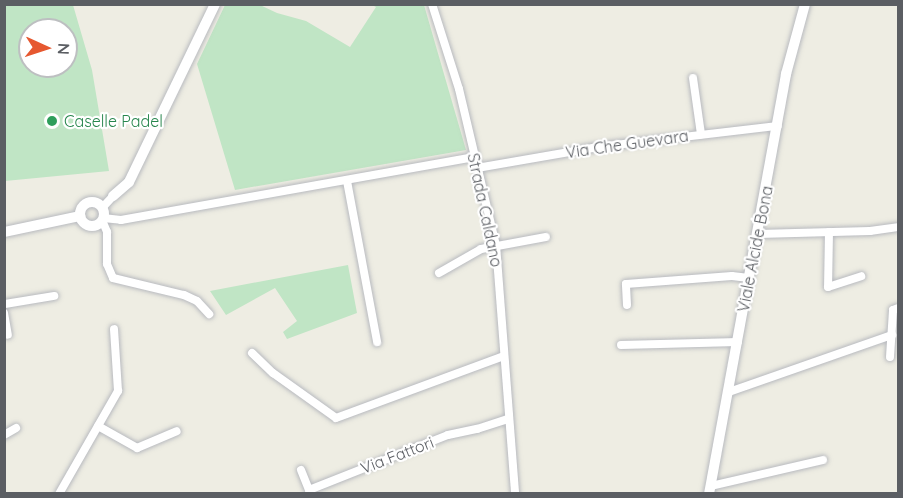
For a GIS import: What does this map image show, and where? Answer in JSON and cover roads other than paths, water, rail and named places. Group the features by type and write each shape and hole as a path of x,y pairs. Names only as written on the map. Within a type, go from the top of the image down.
{"street":[{"path":"80,216 89,226 102,215 113,196 129,182 215,4"},
{"name":"Strada Caldano","path":"432,4 459,89 496,245 514,494"},
{"name":"Viale Alcide Bona","path":"710,490 786,74 805,4"},
{"path":"693,78 701,134"},
{"name":"Via Che Guevara","path":"477,168 701,134 778,126"},
{"path":"102,215 121,220 474,157"},
{"path":"347,181 377,342"},
{"path":"80,216 83,206 87,203 98,204 107,232 107,264 112,278 184,295 197,301 209,314"},
{"path":"4,232 80,216"},
{"path":"758,234 898,229"},
{"path":"829,232 828,287 861,276"},
{"path":"440,273 481,249 546,237"},
{"path":"627,305 626,284 732,276 749,278"},
{"path":"5,304 54,296"},
{"path":"890,357 893,310 898,308"},
{"path":"4,313 8,335"},
{"path":"59,494 118,391 114,329"},
{"path":"729,392 892,335"},
{"path":"621,345 738,342"},
{"path":"252,353 273,373 336,418 504,356"},
{"name":"Via Fattori","path":"301,470 309,490 448,435 477,429 507,418"},
{"path":"98,426 137,448 177,431"},
{"path":"4,435 16,428"},
{"path":"710,490 823,460"}],"place":[{"name":"Caselle Padel","path":"52,121"}]}
